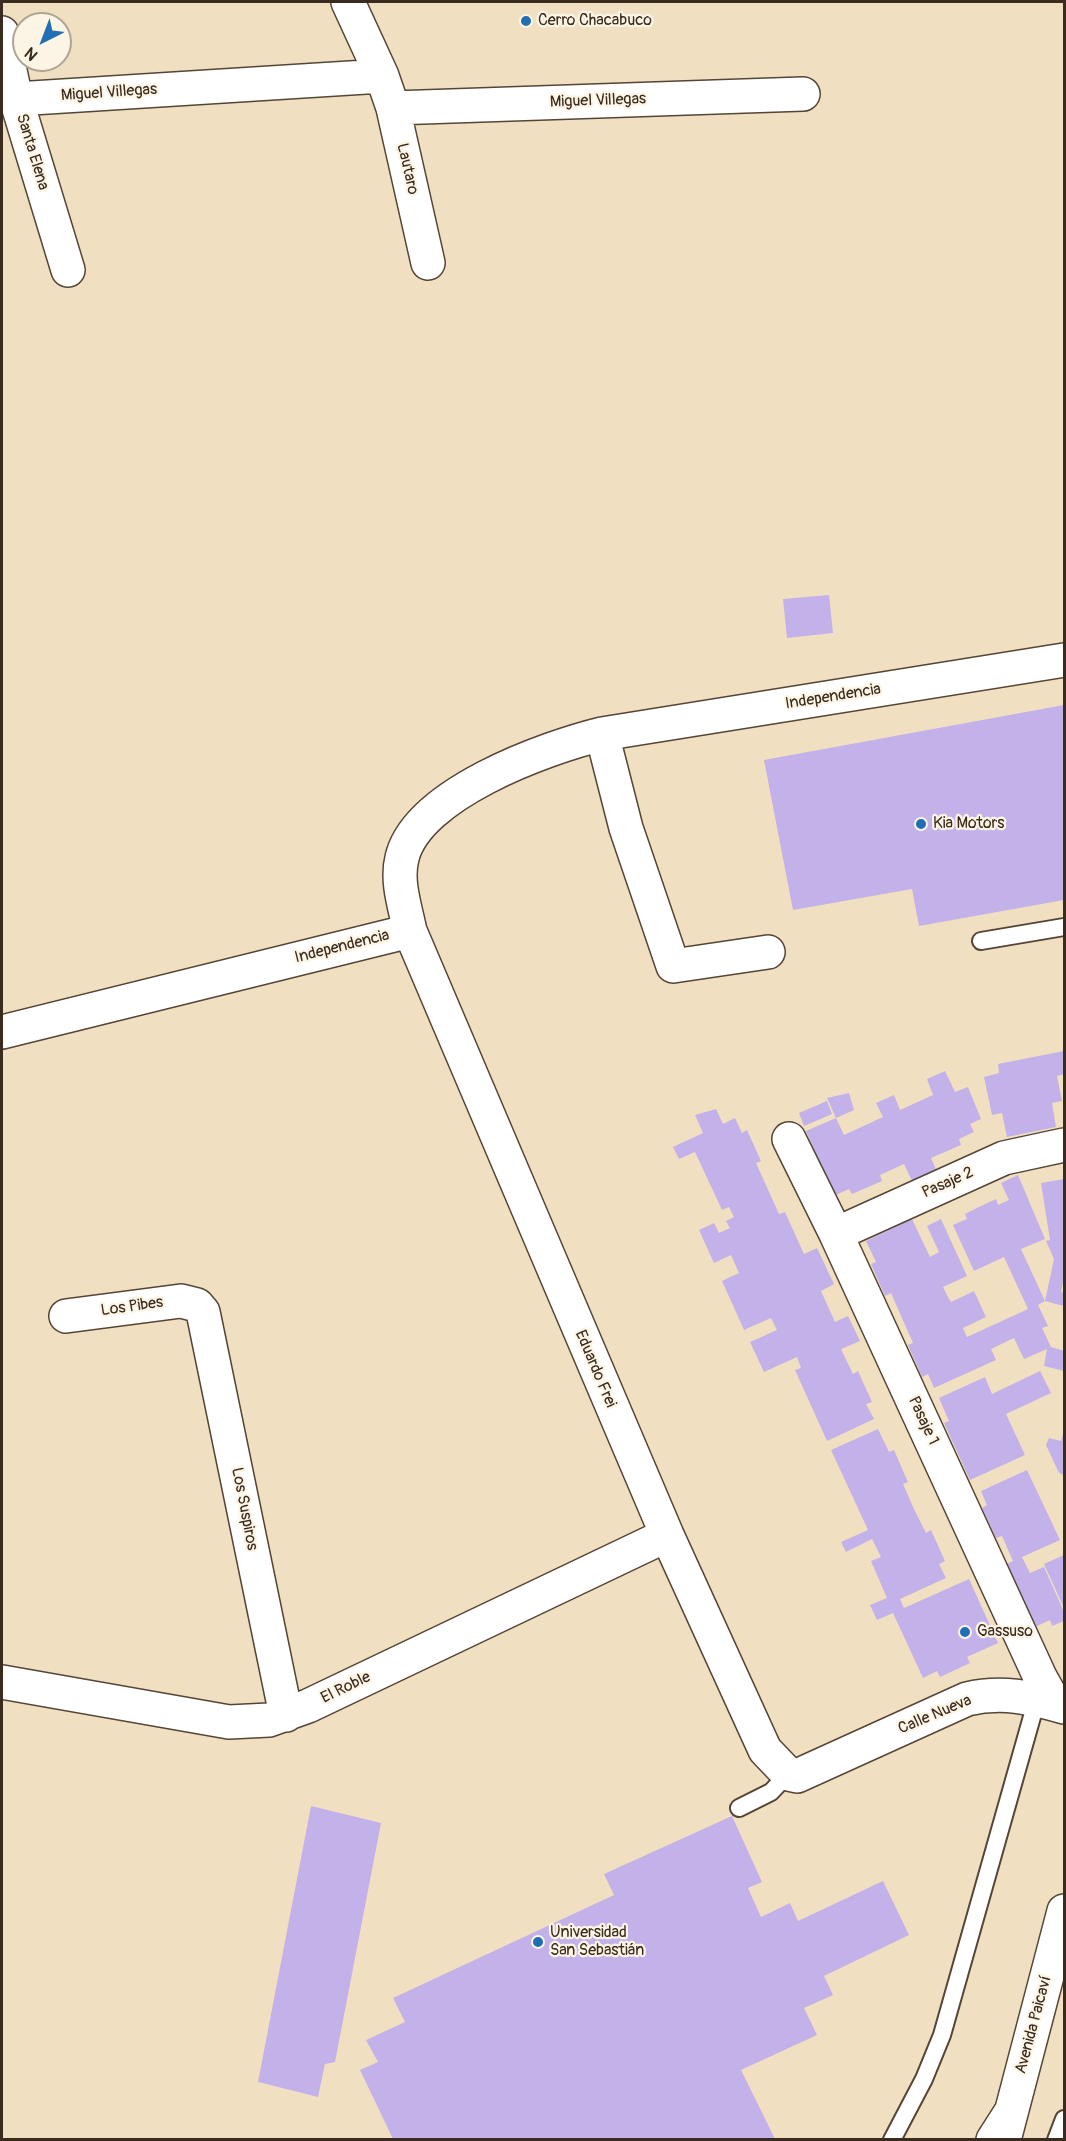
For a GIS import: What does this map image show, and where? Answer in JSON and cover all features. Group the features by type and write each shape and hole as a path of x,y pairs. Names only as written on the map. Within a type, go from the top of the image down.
{"street":[{"name":"Lautaro","path":"348,2 382,76 393,108 428,263"},
{"name":"Santa Elena","path":"2,33 16,99 68,270"},
{"name":"Miguel Villegas","path":"16,99 382,76"},
{"name":"Miguel Villegas","path":"393,108 803,94"},
{"name":"Independencia","path":"2,1032 410,931 400,867 406,844 416,828 464,790 501,768 556,746 602,734 1065,660"},
{"path":"602,734 626,828 673,966 768,952"},
{"name":"Eduardo Frei","path":"410,931 667,1535 765,1750 800,1772"},
{"name":"Pasaje 1","path":"789,1139 836,1234 1052,1704"},
{"name":"Pasaje 2","path":"836,1234 1004,1158 1065,1145"},
{"name":"Los Pibes","path":"66,1316 181,1301 197,1305"},
{"name":"Los Suspiros","path":"197,1305 206,1321 286,1715"},
{"name":"El Roble","path":"2,1682 229,1722 260,1721 286,1715 667,1535"},
{"name":"Calle Nueva","path":"800,1772 967,1699 990,1694 1052,1704"},
{"name":"Avenida Paicaví","path":"1002,2131 1065,1911"}],"lane":[{"path":"981,941 1065,927"},
{"path":"892,2139 924,2079 942,2035 1052,1704"},
{"path":"739,1808 771,1792 800,1772"},
{"path":"1056,2139 1065,2119"}],"building":[{"path":"829,595 833,633 787,638 783,599"},
{"name":"Kia Motors","path":"1064,705 1064,900 919,926 912,889 793,910 764,760"},
{"path":"1064,1051 1064,1074 1057,1076 1062,1101 1052,1103 1056,1127 1007,1137 1002,1113 992,1115 984,1077 999,1073 998,1064"},
{"path":"945,1071 955,1092 968,1087 981,1119 970,1124 974,1132 959,1139 961,1145 931,1158 938,1174 914,1185 904,1164 880,1175 882,1181 852,1194 849,1189 829,1198 807,1152 814,1149 806,1131 836,1118 844,1135 883,1117 876,1103 894,1095 900,1110 933,1095 927,1079"},
{"path":"849,1093 854,1110 836,1118 827,1098"},
{"path":"827,1101 832,1114 804,1126 799,1113"},
{"path":"716,1109 723,1124 735,1118 742,1133 747,1130 761,1161 756,1163 779,1214 785,1212 804,1254 817,1248 834,1284 821,1291 835,1322 848,1316 860,1341 841,1349 853,1374 858,1371 872,1402 866,1404 874,1419 827,1441 795,1370 801,1368 797,1357 764,1372 750,1342 777,1330 771,1318 744,1330 722,1281 739,1273 731,1255 714,1263 699,1230 714,1223 719,1233 730,1228 726,1221 734,1217 729,1207 722,1210 695,1152 679,1159 673,1147 703,1133 695,1115"},
{"path":"1018,1175 1045,1239 1021,1249 1045,1301 1038,1305 1048,1326 1042,1328 1051,1347 1064,1351 1064,1371 1044,1366 1047,1349 1024,1359 1014,1338 991,1349 996,1360 934,1388 928,1374 922,1377 908,1345 913,1343 891,1293 885,1296 871,1264 876,1262 866,1241 912,1219 930,1257 939,1252 927,1226 941,1219 967,1276 943,1287 951,1302 974,1291 986,1317 963,1328 967,1337 1028,1309 1004,1257 974,1271 953,1225 967,1219 965,1214 996,1199 998,1205 1009,1200 1001,1183"},
{"path":"1064,1179 1064,1278 1061,1292 1064,1293 1064,1306 1045,1301 1054,1259 1046,1241 1050,1240 1041,1183"},
{"path":"1040,1371 1051,1393 1006,1414 1025,1455 970,1480 944,1423 949,1421 939,1398 985,1377 992,1394"},
{"path":"878,1429 889,1452 894,1450 908,1482 903,1484 914,1509 926,1533 931,1530 945,1561 939,1564 946,1578 900,1599 904,1608 969,1579 998,1643 967,1657 970,1663 940,1677 937,1671 923,1678 893,1613 877,1620 870,1605 887,1598 871,1561 881,1557 872,1539 846,1552 841,1542 868,1530 831,1450"},
{"path":"1064,1430 1064,1475 1059,1473 1046,1445 1049,1438 1061,1441"},
{"path":"1027,1470 1060,1540 1022,1557 1030,1573 1044,1567 1064,1612 1064,1621 1052,1626 1050,1620 1035,1627 1032,1620 1024,1624 998,1568 1013,1561 1002,1536 996,1538 982,1508 987,1505 981,1491"},
{"path":"1064,1555 1064,1608 1044,1564"},
{"path":"311,1806 381,1823 335,2062 325,2064 318,2097 258,2082"},
{"path":"732,1816 762,1882 748,1888 761,1917 790,1903 798,1921 883,1881 909,1935 824,1976 833,1995 804,2008 817,2035 741,2070 775,2139 393,2139 360,2070 378,2062 366,2040 405,2022 393,1998 614,1895 604,1874"}],"place":[{"name":"Cerro Chacabuco","path":"526,21"},
{"name":"Kia Motors","path":"921,824"},
{"name":"Gassuso","path":"965,1632"},
{"name":"Universidad San Sebastián","path":"538,1942"}]}
